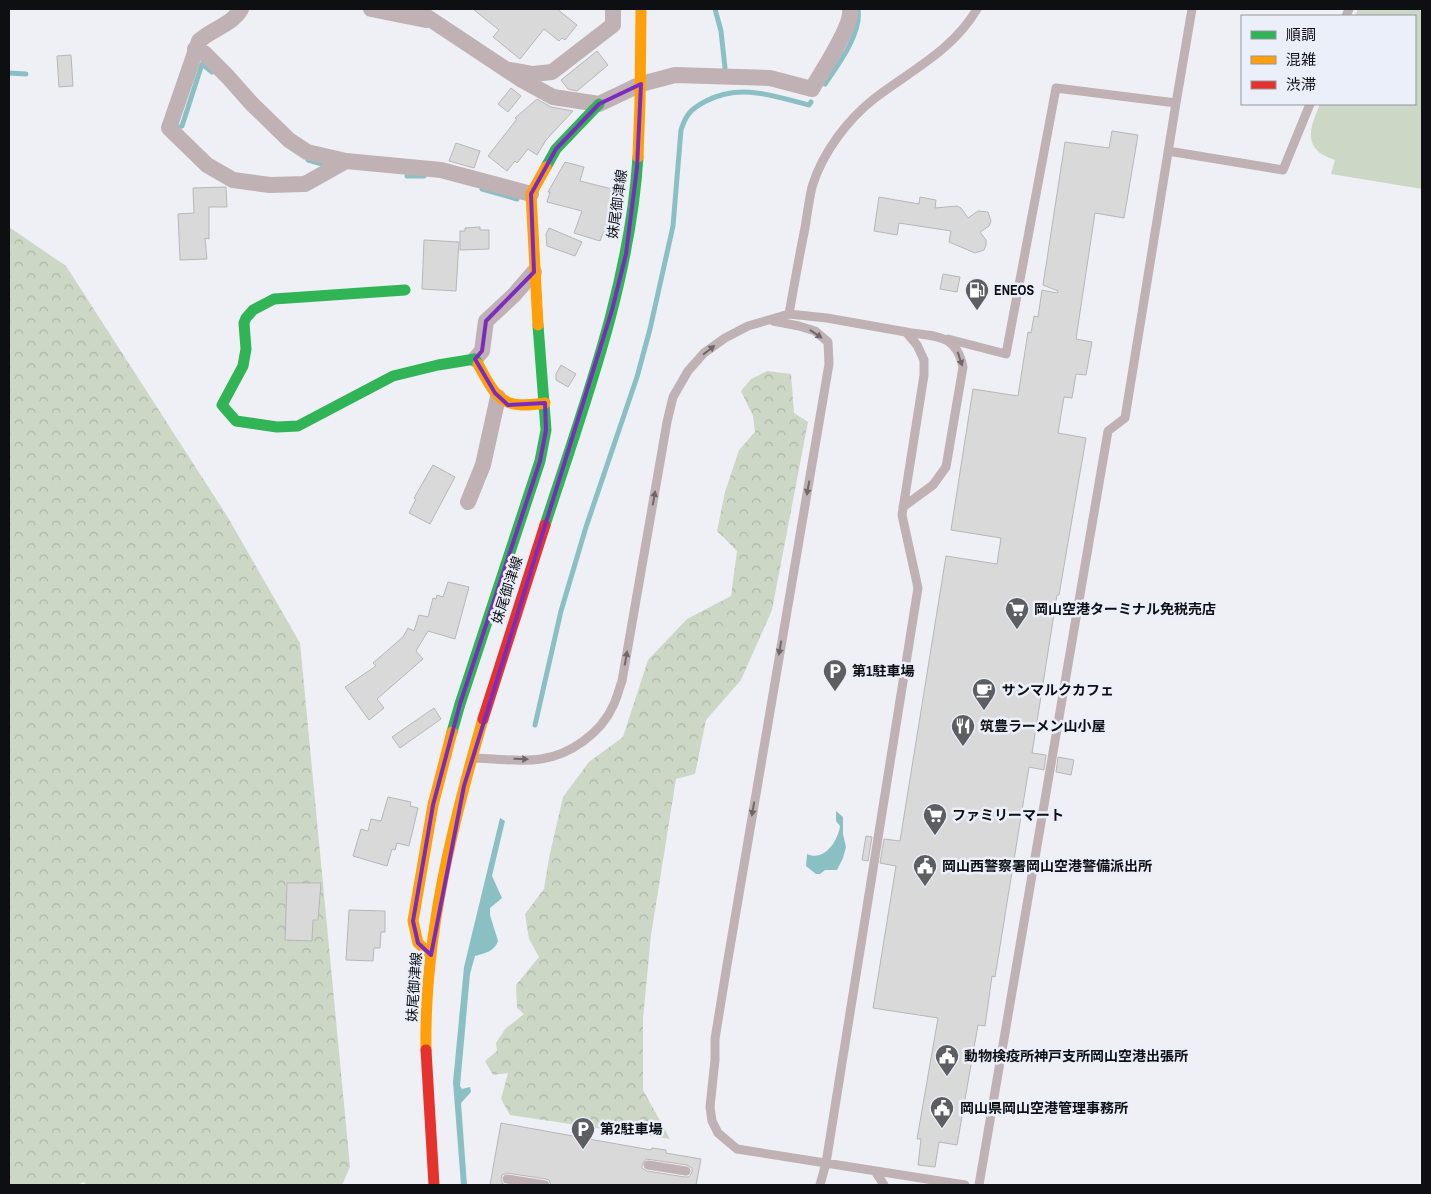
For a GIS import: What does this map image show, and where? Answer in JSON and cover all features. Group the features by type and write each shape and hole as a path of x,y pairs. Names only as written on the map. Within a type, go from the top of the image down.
{"street":[{"path":"241,9 232,20 206,34 199,42 169,128 207,165 233,180 270,185 305,184 346,161"},
{"path":"371,9 431,21"},
{"path":"415,9 503,68 553,97 599,104"},
{"path":"503,68 533,74 552,72 613,25 613,9"},
{"name":"妹尾御津線","path":"434,1185 425,1061 427,984 450,844 496,675 575,431 612,310 626,254 637,168 641,84 641,9"},
{"path":"431,955 418,943 413,921 433,805 460,704 540,461 546,430 534,272 531,194 556,149 599,104 641,84 675,75 770,78 812,89 846,31 850,9"},
{"path":"195,49 204,53 289,140 307,152 346,161 441,170 531,194"},
{"path":"405,290 274,299 258,306 248,314 243,327 247,350 243,367 222,404 236,420 277,427 298,426 393,376 438,365 475,359 482,351 486,320 514,295 534,272"},
{"path":"475,359 498,397 508,405 531,406 545,403"},
{"path":"468,502 483,465 498,397"},
{"path":"446,754 472,758"}],"lane":[{"path":"789,314 813,186 824,159 838,136 855,116 874,100 951,44 969,23 977,9"},
{"path":"979,1185 1108,431 1125,418 1192,9"},
{"path":"472,758 540,759 558,755 581,743 600,726 613,708 622,680 673,397 688,371 704,353 748,326 789,314 827,318 948,339 1006,354 1056,88 1176,104"},
{"path":"1168,151 1283,170 1310,105"},
{"path":"770,320 815,331 828,342 829,364 715,1039 715,1060 710,1107 712,1121 718,1133 737,1153 826,1163 965,1185"},
{"path":"820,1185 826,1163 917,600 917,577 903,524 903,507 924,375 924,360 918,345 906,332"},
{"path":"903,507 933,485 946,468 963,367 960,353 948,339"},
{"path":"648,1165 686,1171"},
{"path":"875,1171 884,1185"},
{"path":"507,1179 545,1185"}],"highlighted area":[{"path":"641,84 637,168 626,254 612,310 464,786 431,955 418,943 413,921 433,805 460,704 540,461 546,430 545,403 508,405 495,393 475,359 482,351 486,321 534,272 531,194 556,149 599,104"}],"green space":[{"path":"1358,9 1422,9 1422,189 1331,174 1335,160 1320,153 1312,142 1311,129 1320,105 1416,105 1416,15 1355,15"},
{"path":"9,227 66,266 227,516 300,643 350,1167 342,1185 88,1185 83,1182 78,1185 9,1185"},
{"path":"767,371 791,374 794,413 808,422 772,610 741,680 706,720 695,774 676,779 651,935 643,1019 643,1090 670,1139 510,1115 501,1099 508,1073 493,1075 485,1061 497,1051 496,1043 505,1029 524,1014 517,1008 516,985 539,957 529,939 525,914 544,889 563,797 589,762 623,737 648,660 687,619 731,596 737,551 717,531 725,492 739,450 755,432 753,416 741,391 751,379"}],"water":[{"path":"836,811 843,817 843,834 846,847 843,858 837,870 825,870 820,874 816,874 806,866 807,854 819,855 824,853 833,844 840,826 836,821"},
{"path":"500,818 505,821 492,876 502,898 490,908 490,915 498,941 492,950 475,956 470,974 460,1086 462,1089 470,1087 471,1092 461,1103 467,1185 461,1185 453,1082 464,967"}],"building":[{"path":"473,9 557,9 577,25 565,40 562,38 559,41 544,29 520,59 493,37 499,30"},
{"path":"597,51 608,65 577,91 568,89 561,80"},
{"path":"71,55 73,86 59,87 57,56"},
{"path":"511,88 521,96 508,112 498,104"},
{"path":"537,99 551,107 573,111 546,140 537,155 528,149 517,163 515,161 507,171 488,156 517,119 515,118"},
{"path":"1112,131 1138,135 1124,218 1095,213 1076,339 1092,342 1086,375 1076,374 1072,398 1064,397 1058,433 1086,438 1059,595 1057,595 1032,753 1046,755 1044,770 1029,767 995,977 992,976 985,1026 978,1025 957,1145 939,1142 935,1167 918,1165 921,1139 917,1139 938,1018 873,1008 896,866 880,863 884,839 900,841 946,556 997,564 1001,538 951,530 973,389 1018,396 1028,332 1031,333 1034,316 1038,317 1042,290 1057,293 1058,291 1043,285 1065,142 1109,148"},
{"path":"456,143 480,151 474,168 449,161"},
{"path":"565,162 584,167 580,181 616,190 605,233 603,233 600,241 574,233 582,211 547,202 550,192 548,192"},
{"path":"226,187 227,207 209,207 209,239 205,238 207,259 180,260 178,214 194,213 193,188"},
{"path":"879,197 919,204 920,197 936,200 935,208 957,206 961,208 968,218 978,211 988,212 991,221 989,226 980,232 986,240 984,250 975,253 949,242 951,231 899,223 897,235 874,231"},
{"path":"480,227 480,230 489,230 489,249 460,250 460,231 465,231 465,228"},
{"path":"549,228 582,242 575,256 547,246 546,234"},
{"path":"424,240 459,242 456,291 422,289"},
{"path":"943,274 960,277 957,292 940,289"},
{"path":"561,365 576,374 568,387 556,380 556,374"},
{"path":"433,465 455,477 430,524 409,513 416,499 414,498"},
{"path":"448,582 469,587 455,639 428,631 416,651 423,659 377,699 384,708 369,720 345,687 376,666 373,663 403,637 408,628 414,631 419,615 428,617 433,598 436,599 437,595 443,597"},
{"path":"434,708 441,719 400,748 392,737"},
{"path":"1058,757 1074,760 1071,775 1056,772"},
{"path":"388,797 411,802 410,806 418,808 409,846 397,843 395,850 392,849 387,866 353,856 361,829 368,831 371,819 381,821"},
{"path":"866,836 872,837 868,861 862,860"},
{"path":"287,883 321,883 318,920 313,920 312,941 285,940"},
{"path":"349,910 385,911 385,932 381,932 380,948 374,948 373,961 346,960"},
{"name":"第2駐車場","path":"501,1123 573,1136 574,1133 589,1136 589,1139 651,1150 652,1148 666,1150 666,1153 701,1159 696,1185 551,1185 549,1180 546,1179 507,1173 502,1175 501,1179 503,1184 507,1185 490,1185","holes":["646,1159 687,1165 692,1168 689,1177 647,1171 642,1168"]}],"waterway":[{"path":"715,9 721,31 725,68"},
{"path":"825,84 853,38 858,18 858,9"},
{"path":"179,127 182,126 202,64 212,72"},
{"path":"9,73 26,74"},
{"path":"535,725 561,611 586,527 637,377 650,329 673,226 681,130 685,120 693,109 706,101 732,93 744,92 770,95 809,105 811,102"},
{"path":"308,160 322,164"},
{"path":"407,176 424,176"},
{"path":"482,189 517,199"}],"traffic: fast":[{"path":"546,167 556,149 599,104"},
{"path":"545,525 603,344 615,298 626,251 638,157"},
{"path":"405,290 274,299 253,310 244,323 246,349 243,366 222,405 236,421 277,427 298,426 393,376 438,365 475,359 478,364"},
{"path":"452,732 540,461 546,430 538,325"}],"traffic: slow":[{"path":"638,157 641,9"},
{"path":"538,325 531,194 546,167"},
{"path":"478,364 490,386 503,399 519,405 545,403"},
{"path":"426,1050 430,966 442,883 461,800 483,719"},
{"path":"431,955 418,943 413,921 433,805 452,732"}],"traffic: jam":[{"path":"483,719 545,525"},
{"path":"426,1050 434,1185"}],"place":[{"name":"ENEOS","path":"977,311"},
{"name":"岡山空港ターミナル免税売店","path":"1017,630"},
{"name":"第1駐車場","path":"835,692"},
{"name":"サンマルクカフェ","path":"984,711"},
{"name":"筑豊ラーメン山小屋","path":"963,747"},
{"name":"ファミリーマート","path":"935,836"},
{"name":"岡山西警察署岡山空港警備派出所","path":"925,887"},
{"name":"動物検疫所神戸支所岡山空港出張所","path":"947,1077"},
{"name":"岡山県岡山空港管理事務所","path":"942,1129"},
{"name":"第2駐車場","path":"583,1150"}]}
